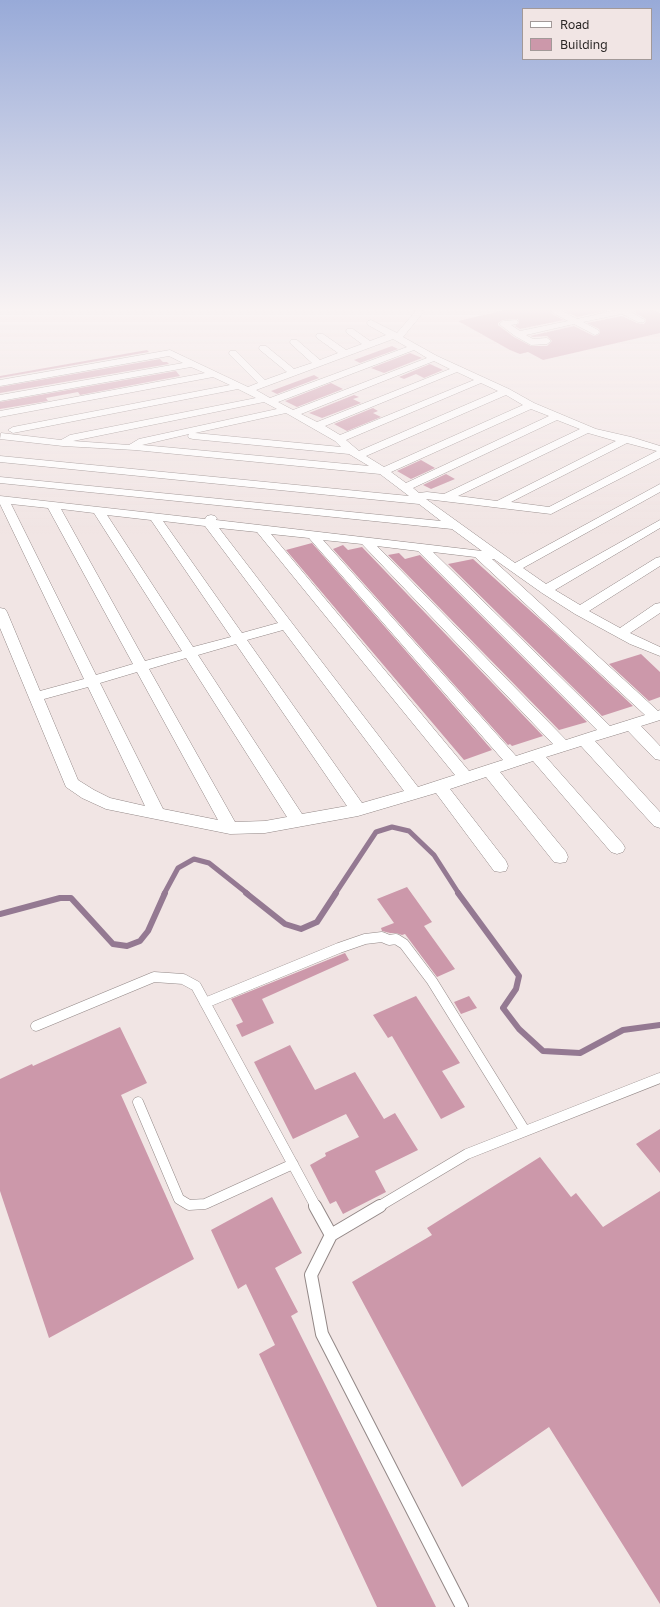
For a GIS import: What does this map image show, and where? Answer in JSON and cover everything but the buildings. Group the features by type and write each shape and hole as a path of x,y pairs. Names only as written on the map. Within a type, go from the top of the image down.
{"street":[{"path":"0,398 79,384"},
{"path":"0,414 161,384"},
{"path":"235,384 291,412 339,439 355,453 383,471 455,526 546,590 580,611 659,651"},
{"path":"0,433 264,384"},
{"path":"63,443 70,438 268,400 312,384"},
{"path":"132,448 139,442 291,412 365,384"},
{"path":"317,426 420,384"},
{"path":"339,439 471,384"},
{"path":"490,384 531,405 589,429 660,449"},
{"path":"177,434 355,453 506,391"},
{"path":"0,433 63,443 383,471 531,405"},
{"path":"405,488 557,416"},
{"path":"445,497 589,429"},
{"path":"499,504 627,439"},
{"path":"0,459 421,499 427,495 551,511 660,454"},
{"path":"209,522 243,458"},
{"path":"0,480 455,526"},
{"path":"515,568 660,487"},
{"path":"1,499 499,556"},
{"path":"1,499 157,814"},
{"path":"52,504 230,828"},
{"path":"98,510 298,821"},
{"path":"154,516 358,810"},
{"path":"209,522 415,794"},
{"path":"546,590 660,523"},
{"path":"260,528 465,778"},
{"path":"312,534 513,762"},
{"path":"365,540 563,746"},
{"path":"421,547 608,732"},
{"path":"479,554 658,716"},
{"path":"580,611 660,561"},
{"path":"621,633 660,607"},
{"path":"0,612 72,783 88,794 106,803 230,828 265,827 358,810 415,794 658,716"},
{"path":"36,697 286,625"},
{"path":"630,724 660,755"},
{"path":"584,739 660,822"},
{"path":"536,755 617,848"},
{"path":"489,770 560,857"},
{"path":"439,786 500,866"}],"lane":[{"path":"205,1003 365,939 382,937 389,940 396,939 404,944 432,981 526,1131"},
{"path":"36,1026 154,977 183,979 196,986 331,1236"},
{"path":"462,1607 322,1334 311,1275 331,1236 467,1154 660,1078"},
{"path":"138,1102 179,1199 190,1205 205,1204 293,1164"}],"waterway":[{"path":"335,894 376,832 392,827 409,831 434,855 459,894"},
{"path":"164,894 178,868 194,859 209,863 248,894"},
{"path":"0,914 60,898 71,898 113,944 127,946 140,941 148,931 165,893"},
{"path":"246,893 285,924 301,929 317,922 336,893"},
{"path":"458,893 519,976 516,989 503,1008 519,1029 543,1051 580,1053 623,1030 660,1025"}]}
